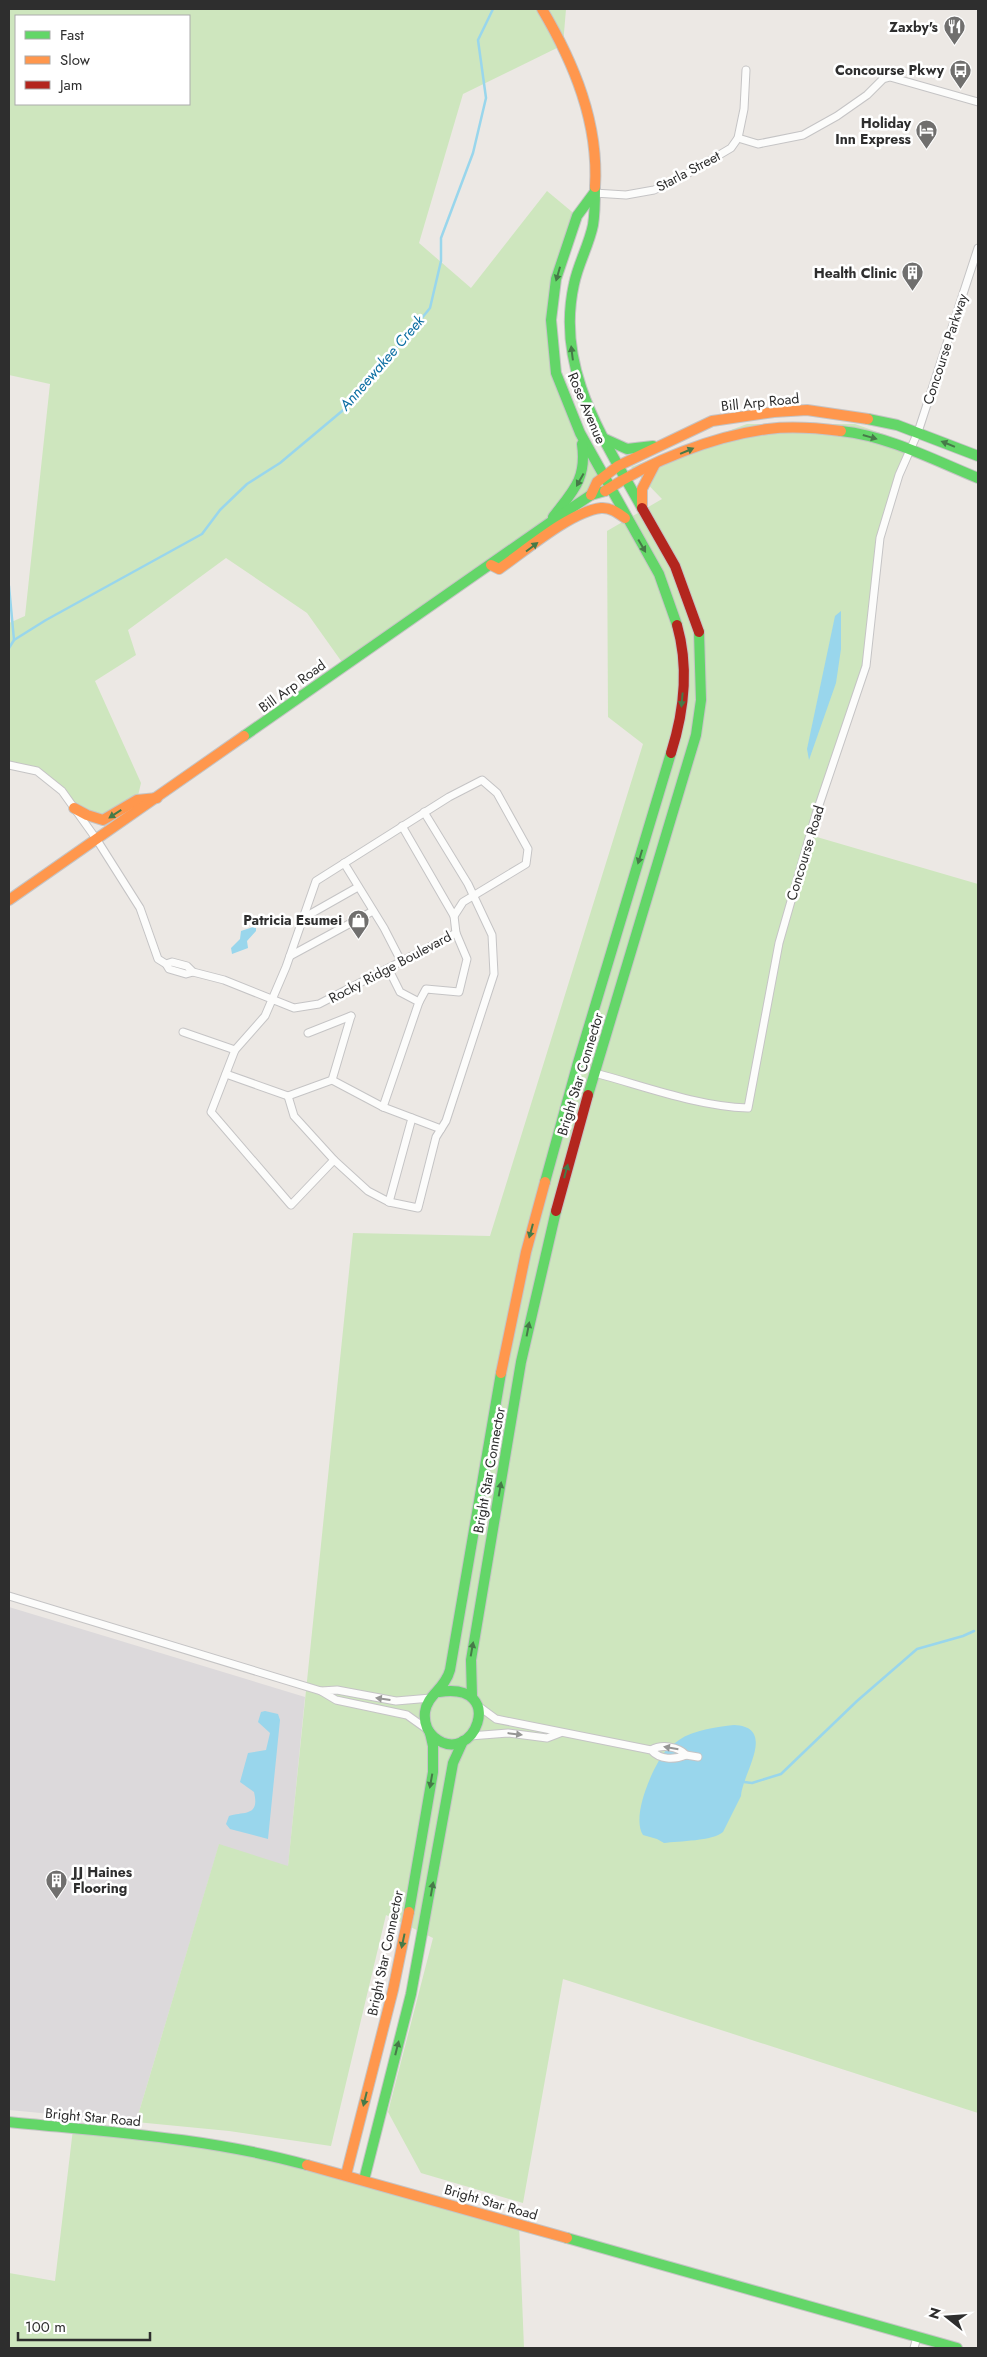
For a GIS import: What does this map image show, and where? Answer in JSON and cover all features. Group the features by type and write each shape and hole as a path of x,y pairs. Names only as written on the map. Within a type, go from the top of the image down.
{"street":[{"name":"Rose Avenue","path":"542,9 563,45 581,90 593,133 596,175 593,225 574,283 569,320 574,368 585,399 604,439 626,477"},
{"path":"746,70 744,109 738,138 758,144 803,135 837,116 867,95 883,79 890,77 978,102"},
{"name":"Starla Street","path":"594,193 626,196 654,190 682,177 731,148 738,138"},
{"name":"Rose Avenue","path":"594,193 576,216 556,278 551,320 556,373 580,433 611,488"},
{"name":"Concourse Parkway","path":"912,450 978,248"},
{"name":"Bill Arp Road","path":"592,495 597,482 618,466 712,421 774,412 808,410 844,414 905,427 978,456"},
{"name":"Bill Arp Road","path":"9,900 158,798 366,649 491,565 548,524 592,495 611,488 626,477 655,464 703,444 768,429 814,428 852,432 912,450 978,478"},
{"path":"548,524 584,475 586,458 580,433"},
{"path":"604,439 627,449 666,443"},
{"name":"Concourse Road","path":"595,1073 694,1100 730,1107 748,1108 779,943 816,814 866,666 880,538 899,475 912,450"},
{"path":"642,507 642,489 655,464"},
{"name":"Bright Star Connector","path":"474,1701 470,1660 531,1311 567,1166 696,735 701,700 698,633 687,596 676,566 626,477"},
{"name":"Bright Star Connector","path":"435,1695 445,1683 453,1658 503,1359 526,1252 577,1066 678,731 683,698 680,637 659,574 611,488"},
{"path":"491,565 499,569 583,512 599,508 612,509 628,520"},
{"name":"Rocky Ridge Boulevard","path":"9,765 37,771 62,791 97,840 140,908 158,959 166,964 172,962 187,966 193,972 224,980 294,1008 319,1004 456,933 454,916 463,902 526,864 528,849 497,793 482,780 424,812"},
{"path":"74,808 94,820 105,821 137,800 158,798"},
{"path":"288,1096 294,1116 334,1160 368,1191 389,1202 418,1208 436,1136 446,1121 494,974 492,935 474,896 424,812 316,881 290,956 265,1016 235,1050 211,1112 291,1205 334,1160"},
{"path":"402,826 454,916"},
{"path":"344,863 401,961"},
{"path":"304,917 358,887"},
{"path":"290,956 373,911"},
{"path":"383,1107 419,1002 426,989 459,992 467,959 456,933"},
{"path":"388,968 400,992 419,1002"},
{"path":"308,1033 351,1016 332,1080"},
{"path":"183,1032 235,1050"},
{"path":"226,1074 288,1096 332,1080 383,1107 441,1129"},
{"path":"389,1202 412,1118"},
{"path":"9,1596 321,1691 336,1700 407,1716 437,1739 446,1743 508,1733 547,1738 560,1733"},
{"path":"321,1691 337,1690 396,1701 435,1695 457,1689 496,1719 650,1750 657,1756 677,1759 686,1755 698,1757"},
{"path":"429,1731 424,1715 426,1706 435,1695"},
{"path":"364,2180 411,1994 423,1937 453,1762 466,1739 479,1722 474,1701"},
{"name":"Bright Star Connector","path":"346,2175 393,1990 405,1933 433,1772 433,1746 429,1731"},
{"name":"Bright Star Road","path":"9,2122 166,2137 278,2157 957,2348"},
{"path":"914,2348 917,2337"}],"shaded area":[{"path":"9,1607 305,1697 288,1867 219,1845 136,2122 9,2110"}],"green space":[{"path":"9,9 566,9 563,45 463,94 419,243 471,288 547,191 577,216 553,298 556,373 604,477 591,495 344,665 307,613 226,558 128,630 136,655 95,681 141,783 137,800 105,821 74,808 62,791 37,771 9,765 9,623 25,616 50,384 9,375"},
{"path":"747,424 855,424 909,443 880,538 866,666 810,835 978,884 978,2113 563,1979 523,2203 421,2173 388,2112 433,1938 386,1915 331,2146 229,2131 136,2122 219,1844 288,1866 353,1233 490,1236 643,744 608,717 607,531 662,499 631,467"},
{"path":"73,2129 221,2147 519,2224 524,2348 9,2348 9,2273 55,2281"}],"water":[{"path":"841,611 841,649 836,683 809,760 807,749 835,616"},
{"path":"253,927 256,928 256,931 247,941 248,948 232,954 231,948 240,939 241,931"},
{"path":"261,1712 278,1714 280,1720 268,1839 230,1829 226,1824 229,1816 249,1812 255,1806 254,1792 240,1782 248,1753 266,1750 270,1733 258,1722"},
{"path":"734,1725 747,1728 754,1734 756,1743 741,1796 723,1832 704,1839 664,1843 643,1835 640,1827 640,1817 644,1793 665,1751 679,1740 691,1734"}],"waterway":[{"name":"Anneewakee Creek","path":"9,648 14,640 46,620 202,534 220,510 247,484 280,463 354,401 365,381 409,334 430,308 441,261 441,238 473,153 486,98 478,40 493,9"},
{"path":"9,586 14,640"},
{"path":"744,1782 752,1783 781,1774 857,1701 917,1649 974,1631"}],"traffic: fast":[{"path":"595,187 593,225 574,284 570,315 571,345 577,374 586,401 612,455 642,508"},
{"path":"594,193 577,216 556,279 551,320 556,373 580,433 659,574 677,625"},
{"path":"868,419 897,425 978,456"},
{"path":"841,431 893,443 978,478"},
{"path":"605,439 627,449 653,446"},
{"path":"553,517 577,484 582,467 582,444"},
{"path":"244,736 555,519 591,495 605,491"},
{"path":"588,1095 696,735 701,700 699,632"},
{"path":"545,1182 577,1066 671,753"},
{"path":"472,1697 471,1660 521,1362 556,1211"},
{"path":"439,1692 460,1692 473,1699 478,1710 477,1723 471,1734 461,1742 448,1744 434,1737 429,1732 425,1712 426,1706 448,1677 450,1670 501,1373"},
{"path":"409,1912 433,1772 433,1746 430,1733"},
{"path":"364,2180 411,1994 453,1763 463,1741"},
{"path":"9,2122 196,2142 234,2148 307,2165"},
{"path":"567,2238 957,2348"}],"traffic: slow":[{"path":"542,9 574,72 582,94 593,140 595,187"},
{"path":"591,495 597,482 618,466 712,421 774,412 807,410 868,419"},
{"path":"605,491 662,460 726,437 777,428 841,431"},
{"path":"642,506 642,489 655,464"},
{"path":"491,565 499,569 562,524 589,511 608,508 625,518"},
{"path":"9,900 244,736"},
{"path":"74,808 103,820 137,800 157,798"},
{"path":"501,1373 526,1252 545,1182"},
{"path":"346,2175 393,1990 409,1912"},
{"path":"307,2165 567,2238"}],"traffic: jam":[{"path":"642,508 675,566 699,632"},
{"path":"671,753 682,706 684,673 681,641 677,625"},
{"path":"556,1211 588,1095"}],"place":[{"name":"Zaxby's","path":"954,46"},
{"name":"Concourse Pkwy","path":"960,89"},
{"name":"Holiday Inn Express","path":"927,150"},
{"name":"Health Clinic","path":"913,292"},
{"name":"Patricia Esumei","path":"358,939"},
{"name":"JJ Haines Flooring","path":"57,1899"}]}
